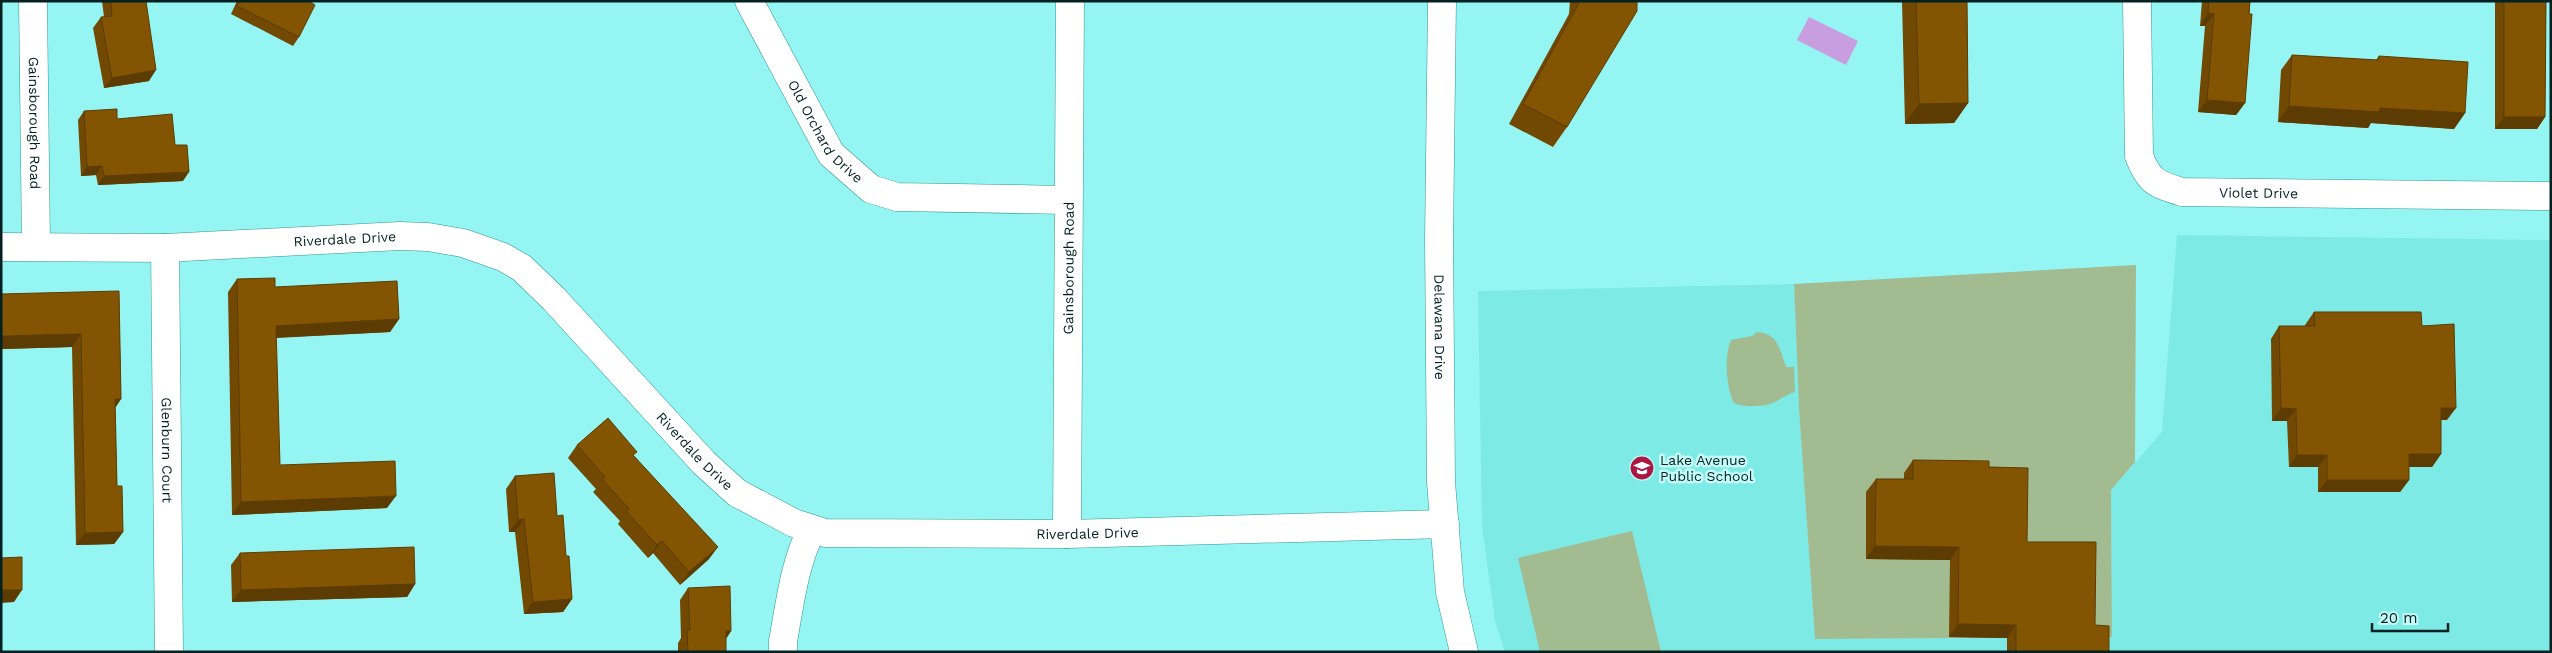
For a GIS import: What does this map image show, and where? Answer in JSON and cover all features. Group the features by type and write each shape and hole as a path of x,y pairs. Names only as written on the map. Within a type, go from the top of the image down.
{"street":[{"name":"Gainsborough Road","path":"33,1 36,246"},
{"name":"Old Orchard Drive","path":"749,1 831,154 871,189 904,197 1068,200"},
{"name":"Gainsborough Road","path":"1067,534 1070,1"},
{"name":"Delawana Drive","path":"1442,1 1441,482 1450,592 1464,652"},
{"name":"Violet Drive","path":"2137,1 2139,156 2145,173 2157,185 2182,192 2551,196"},
{"name":"Riverdale Drive","path":"1,247 165,248 400,236 428,237 463,243 503,257 522,268 554,299 704,463 737,493 794,523 825,533 1067,534 1445,524"},
{"name":"Glenburn Court","path":"165,248 168,652"},
{"path":"783,652 783,641 797,568 804,543 812,529"}],"shaded area":[{"path":"1809,17 1858,41 1846,65 1797,40"},
{"path":"2177,235 2551,240 2551,652 1505,652 1495,621 1482,526 1478,291 1794,284 1799,409 1815,639 2112,637 2111,490 2162,432"}],"green space":[{"path":"2136,265 2135,462 2111,490 2112,637 1815,639 1799,409 1794,284"},
{"path":"1757,332 1764,333 1774,339 1780,349 1786,367 1794,367 1795,392 1767,405 1739,405 1734,403 1729,389 1727,354 1731,340 1752,336"},
{"path":"1632,531 1661,652 1540,652 1518,558"}],"building":[{"path":"111,1 146,1 156,70 112,78 101,17 112,16"},
{"path":"239,1 308,1 315,5 299,37 237,6"},
{"path":"1580,1 1637,1 1637,11 1567,127 1523,104"},
{"path":"1916,1 1967,1 1968,103 1919,104"},
{"path":"2209,1 2250,1 2249,14 2252,14 2245,103 2207,100 2214,14 2208,13"},
{"path":"2504,1 2546,1 2545,117 2504,117"},
{"path":"2292,55 2378,60 2379,56 2468,62 2465,113 2380,108 2379,112 2289,106"},
{"path":"117,109 117,119 172,114 175,145 187,145 189,172 104,176 102,166 87,167 84,111"},
{"path":"275,278 275,287 397,281 399,319 276,326 280,465 395,461 396,496 241,502 237,279"},
{"path":"119,291 121,399 115,399 117,486 122,486 123,532 85,533 81,334 1,336 1,294"},
{"path":"2314,312 2421,312 2422,326 2454,324 2456,408 2441,408 2441,454 2409,454 2409,480 2327,480 2327,455 2297,455 2296,409 2281,408 2279,326 2315,326"},
{"path":"608,418 637,452 633,455 718,547 689,572 662,541 657,545 626,511 629,509 602,479 605,477 577,445"},
{"path":"1913,460 1989,461 1989,467 2028,468 2027,542 2096,542 2095,625 2109,626 2109,652 2016,652 2016,625 1958,624 1959,547 1875,546 1876,479 1913,479"},
{"path":"554,473 557,516 563,515 566,556 569,556 572,599 533,602 524,519 518,520 515,476"},
{"path":"414,547 415,584 241,590 240,553"},
{"path":"22,557 22,590 1,590 1,558"},
{"path":"730,586 731,631 726,631 726,652 688,652 687,630 690,630 688,588"}],"place":[{"name":"Lake Avenue Public School","path":"1642,468"}]}
